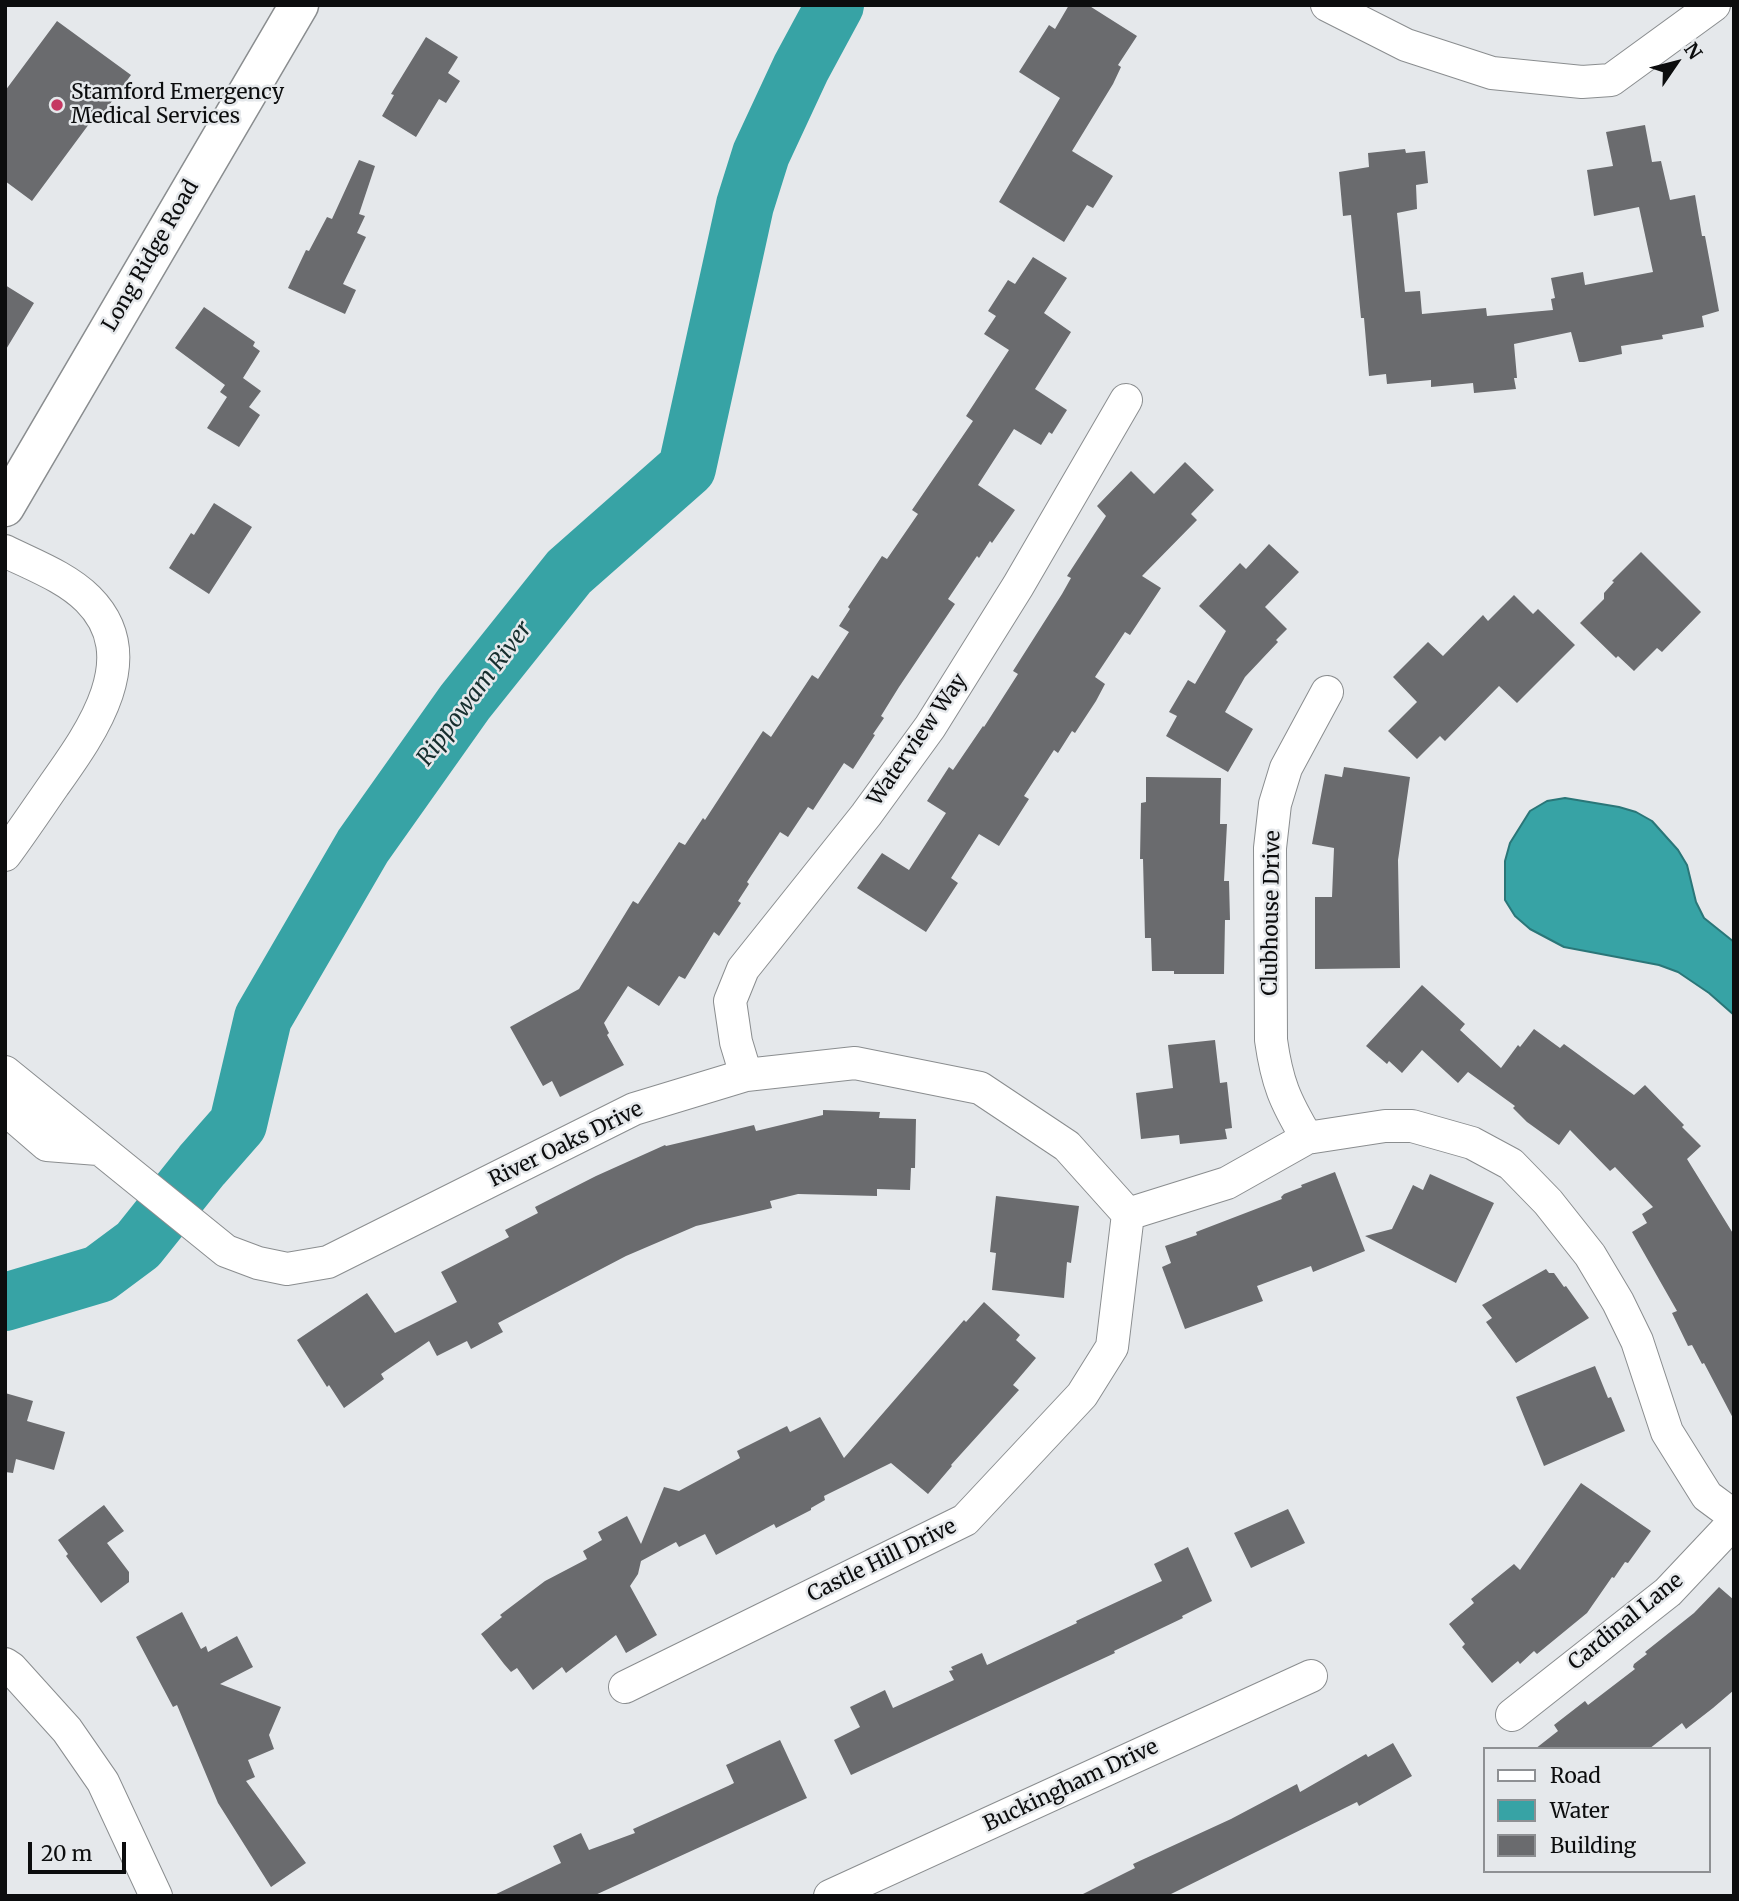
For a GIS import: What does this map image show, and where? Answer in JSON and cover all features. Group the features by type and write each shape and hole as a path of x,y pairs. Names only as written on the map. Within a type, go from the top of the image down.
{"main road":[{"name":"Long Ridge Road","path":"5,507 299,5"}],"street":[{"path":"1327,5 1406,45 1492,73 1582,82 1611,80 1714,5"},
{"name":"Waterview Way","path":"746,1075 736,1042 730,1000 743,969 858,826 930,727 1017,586 1126,400"},
{"path":"5,551 59,578 87,597 103,616 112,637 113,662 111,683 101,711 83,744 5,855"},
{"name":"Clubhouse Drive","path":"1307,1138 1285,1100 1275,1068 1271,1040 1270,848 1275,804 1286,768 1327,692"},
{"name":"River Oaks Drive","path":"5,1072 226,1251 258,1263 287,1269 328,1262 634,1109 746,1075 855,1063 980,1088 1067,1146 1128,1214"},
{"path":"5,1109 47,1145 98,1149"},
{"path":"1128,1214 1227,1183 1307,1138 1385,1126 1412,1126 1472,1143 1511,1164 1548,1202 1590,1255 1618,1302 1637,1342 1667,1432 1707,1496 1734,1516"},
{"name":"Castle Hill Drive","path":"625,1686 965,1520 1082,1395 1112,1347 1128,1214"},
{"name":"Cardinal Lane","path":"1512,1715 1668,1592 1734,1522"},
{"path":"5,1664 67,1730 103,1782 156,1896"},
{"name":"Buckingham Drive","path":"830,1896 1311,1676"}],"water":[{"path":"1565,798 1636,812 1652,821 1678,850 1687,865 1696,902 1704,918 1734,942 1734,1015 1709,993 1678,972 1659,965 1564,947 1530,929 1515,916 1505,900 1505,861 1510,843 1530,811 1547,801"}],"building":[{"path":"1069,5 1088,5 1137,36 1118,65 1121,67 1113,84 1072,151 1113,176 1093,208 1087,205 1064,242 999,202 1060,98 1019,72 1049,25 1055,29"},
{"name":"Stamford Emergency Medical Services","path":"57,21 131,75 99,119 92,120 32,201 5,181 5,91"},
{"path":"426,37 458,57 448,73 460,81 446,103 439,99 416,137 382,116 394,95 391,94"},
{"path":"1645,125 1652,162 1661,161 1670,200 1695,195 1719,311 1702,316 1704,327 1662,335 1663,339 1621,346 1622,354 1584,362 1579,362 1571,332 1514,344 1516,389 1474,393 1473,383 1431,387 1431,380 1387,384 1386,374 1369,376 1351,215 1343,216 1339,172 1369,167 1368,153 1405,149 1406,153 1425,151 1428,183 1416,185 1417,209 1397,213 1405,292 1420,291 1422,314 1486,308 1487,316 1553,310 1551,299 1555,298 1551,278 1583,272 1585,285 1653,272 1639,207 1594,216 1587,170 1613,166 1606,132"},
{"path":"359,160 375,166 359,214 365,216 357,233 366,237 343,284 356,290 345,314 288,288 306,250 309,251 327,217 332,219"},
{"path":"1033,257 1067,278 1044,313 1071,332 1035,389 1067,410 1052,434 1049,432 1041,445 1014,429 978,485 1015,510 992,543 990,541 979,558 977,556 948,599 955,604 881,716 884,718 853,769 844,763 813,810 808,807 788,837 780,832 747,882 749,884 738,901 741,903 719,936 714,932 685,979 679,976 659,1006 628,986 604,1023 609,1033 607,1035 624,1065 560,1097 552,1081 543,1086 510,1027 579,989 633,901 638,904 679,842 685,845 703,818 705,820 763,731 771,737 812,675 818,679 849,632 839,626 850,609 848,607 882,556 887,559 918,514 912,510 973,421 966,416 1009,350 984,334 996,316 988,311 1008,280 1015,284"},
{"path":"5,285 34,303 5,351"},
{"path":"204,307 255,342 253,346 260,351 243,378 261,391 249,407 260,415 239,447 207,428 227,397 220,392 225,385 175,348"},
{"path":"1185,462 1214,490 1191,514 1197,520 1142,576 1161,588 1130,635 1125,632 1095,677 1105,684 1096,701 1058,753 1054,750 1024,796 1029,799 999,846 979,834 951,878 958,883 926,932 857,888 882,853 909,870 946,813 927,801 949,767 953,770 984,727 1018,674 1013,671 1062,594 1071,578 1067,576 1106,516 1097,506 1131,471 1154,494"},
{"path":"214,503 252,527 209,594 169,568"},
{"path":"1269,544 1299,572 1265,607 1287,629 1245,677 1225,712 1253,729 1228,772 1166,736 1177,716 1169,712 1188,680 1195,684 1226,631 1199,606 1240,563 1246,569"},
{"path":"1641,552 1701,612 1662,652 1657,648 1634,671 1618,656 1616,658 1580,623 1604,599 1604,593 1614,582 1612,581"},
{"path":"1514,595 1533,614 1538,609 1575,645 1517,703 1499,686 1445,741 1440,736 1417,759 1388,731 1417,702 1393,677 1428,642 1443,656 1483,615 1488,621"},
{"path":"1344,767 1410,777 1398,860 1400,968 1315,969 1315,897 1332,897 1334,848 1312,844 1325,774 1342,777"},
{"path":"1146,777 1221,778 1220,824 1227,824 1224,881 1229,881 1230,920 1225,920 1224,974 1152,971 1151,938 1145,938 1143,859 1140,859 1141,803 1146,802"},
{"path":"1422,985 1465,1024 1460,1030 1501,1068 1534,1029 1560,1048 1564,1044 1634,1095 1645,1085 1701,1146 1687,1159 1734,1235 1734,1420 1704,1363 1702,1364 1692,1345 1688,1346 1672,1313 1677,1311 1632,1232 1647,1223 1642,1214 1653,1207 1615,1167 1610,1171 1570,1130 1559,1145 1527,1122 1513,1108 1515,1106 1468,1072 1458,1083 1422,1050 1402,1073 1366,1046"},
{"path":"1215,1040 1220,1083 1227,1082 1232,1128 1225,1129 1227,1139 1180,1144 1179,1135 1141,1139 1136,1093 1173,1088 1168,1045"},
{"path":"823,1110 880,1112 879,1118 916,1119 915,1168 911,1168 910,1190 877,1189 877,1196 798,1194 770,1201 772,1208 696,1226 626,1256 498,1323 503,1332 471,1349 467,1341 437,1356 429,1341 381,1374 384,1379 344,1408 297,1340 367,1293 395,1333 457,1302 441,1272 509,1237 505,1230 538,1213 535,1207 665,1145 754,1125 756,1131 823,1115"},
{"path":"1335,1172 1365,1251 1313,1272 1311,1266 1257,1286 1263,1301 1185,1329 1162,1267 1171,1263 1165,1246 1282,1199 1284,1194 1302,1187 1301,1185"},
{"path":"1430,1174 1494,1203 1456,1283 1365,1236 1392,1229 1413,1185 1423,1190"},
{"path":"996,1196 1079,1206 1071,1263 1067,1262 1064,1298 992,1290 996,1253 990,1252"},
{"path":"1546,1269 1549,1273 1554,1273 1564,1287 1566,1286 1589,1318 1516,1363 1486,1322 1492,1318 1482,1305"},
{"path":"984,1302 1020,1335 1016,1340 1036,1358 1013,1385 1019,1390 928,1494 891,1463 824,1496 825,1500 811,1510 776,1528 774,1524 716,1555 705,1534 679,1547 676,1542 641,1561 638,1574 630,1586 657,1635 626,1653 616,1635 566,1673 562,1667 533,1690 517,1668 511,1672 481,1634 502,1617 500,1615 545,1581 587,1559 583,1551 602,1540 598,1532 627,1516 641,1544 664,1487 679,1491 740,1458 737,1451 787,1426 790,1432 820,1417 844,1458 964,1320 966,1322"},
{"path":"1595,1366 1625,1431 1544,1466 1516,1397"},
{"path":"5,1393 33,1401 27,1421 65,1432 54,1470 16,1459 13,1473 5,1472"},
{"path":"1581,1483 1651,1531 1628,1563 1625,1562 1614,1578 1612,1577 1587,1613 1537,1654 1534,1651 1520,1664 1518,1661 1492,1683 1462,1647 1465,1644 1449,1624 1474,1603 1471,1599 1514,1564 1520,1570"},
{"path":"104,1505 124,1531 107,1543 129,1572 129,1582 101,1603 66,1556 68,1554 58,1540"},
{"path":"1288,1509 1305,1543 1251,1568 1234,1533"},
{"path":"1188,1547 1212,1601 1114,1651 1115,1653 851,1775 834,1740 860,1727 850,1707 885,1690 893,1708 954,1680 949,1671 953,1670 951,1667 982,1653 987,1665 1077,1623 1076,1621 1162,1581 1154,1564"},
{"path":"1719,1587 1734,1600 1734,1690 1713,1708 1686,1729 1682,1723 1652,1747 1538,1747 1558,1731 1554,1725 1585,1701 1588,1705 1635,1669 1634,1664 1647,1654 1645,1652 1694,1613"},
{"path":"182,1612 201,1649 206,1646 208,1652 237,1636 253,1667 220,1684 281,1707 269,1735 274,1749 248,1760 255,1777 246,1781 306,1863 271,1887 218,1803 177,1705 173,1707 136,1637"},
{"path":"780,1740 807,1798 593,1896 492,1896 561,1863 553,1846 581,1833 589,1850 635,1833 633,1829 734,1783 726,1765"},
{"path":"1393,1743 1412,1776 1359,1806 1357,1802 1167,1896 1079,1896 1135,1868 1133,1864 1231,1819 1297,1784 1300,1792 1366,1754 1368,1757"}],"waterway":[{"name":"Rippowam River","path":"5,1302 99,1274 138,1245 238,1124 263,1018 363,846 465,702 569,572 687,468 745,205 761,154 801,68 835,5"}],"place":[{"name":"Stamford Emergency Medical Services","path":"57,105"}]}
